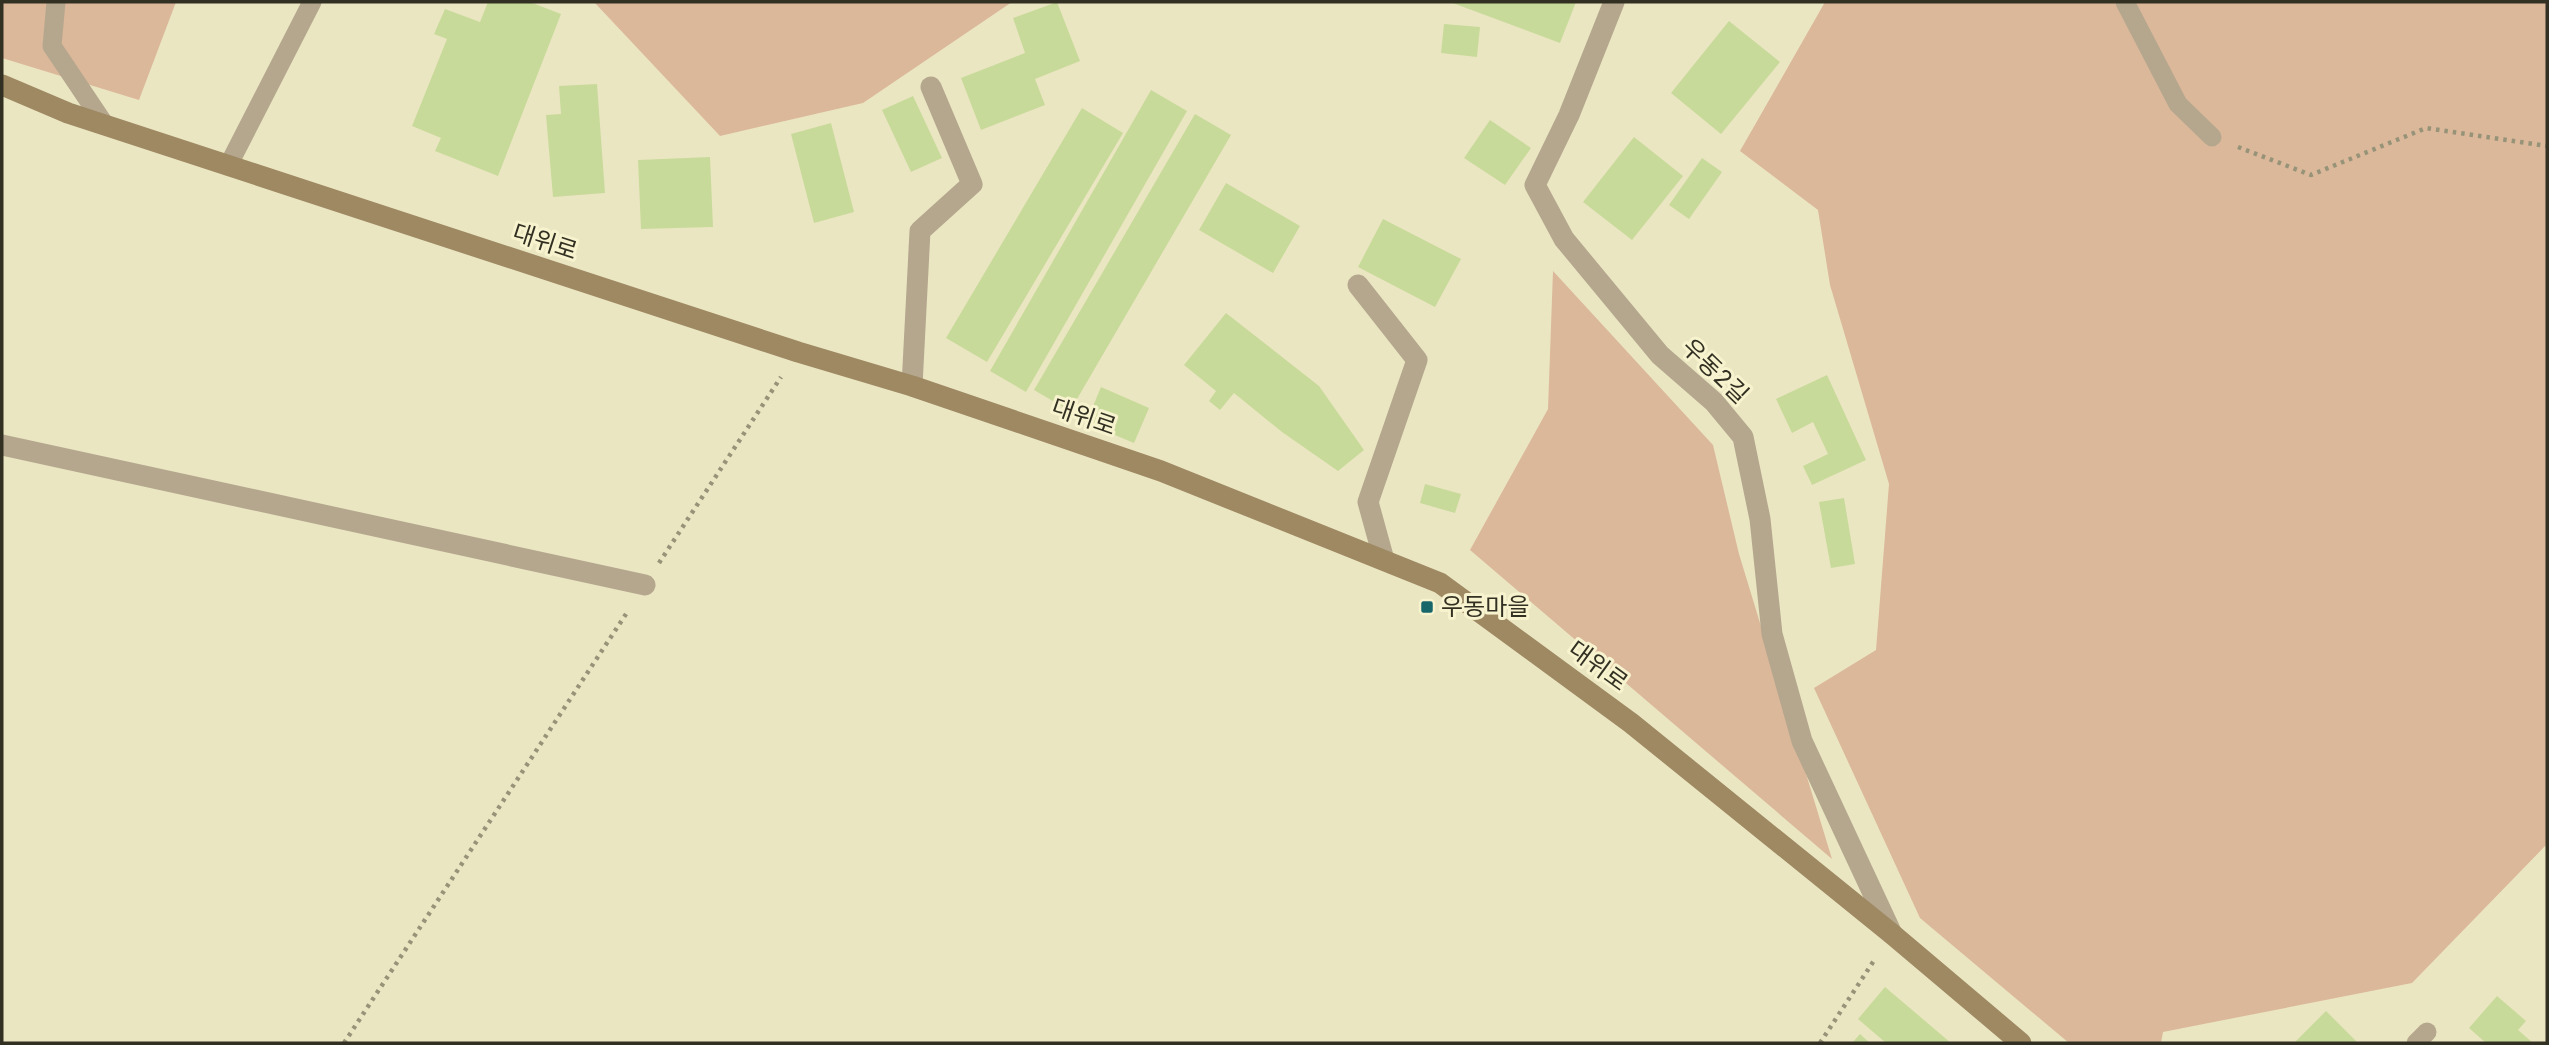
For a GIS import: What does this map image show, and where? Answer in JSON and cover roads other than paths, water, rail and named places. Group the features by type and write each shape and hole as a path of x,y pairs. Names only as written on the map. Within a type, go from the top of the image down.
{"main road":[{"name":"대위로","path":"2,85 68,113 798,352 912,386 1161,471 1440,583 1631,723 1892,934 2021,1043"}],"street":[{"name":"우동2길","path":"1614,2 1569,115 1535,185 1564,239 1660,355 1714,402 1743,437 1760,519 1772,634 1802,741 1892,934"},
{"path":"912,386 919,231 972,184 931,88"},
{"path":"1358,285 1417,360 1368,502 1384,560"},
{"path":"2,444 645,585"}],"lane":[{"path":"56,2 52,46 105,125"},
{"path":"228,166 312,2"},
{"path":"2125,2 2178,103 2212,136"}],"place":[{"name":"우동마을","path":"1427,607"}]}
